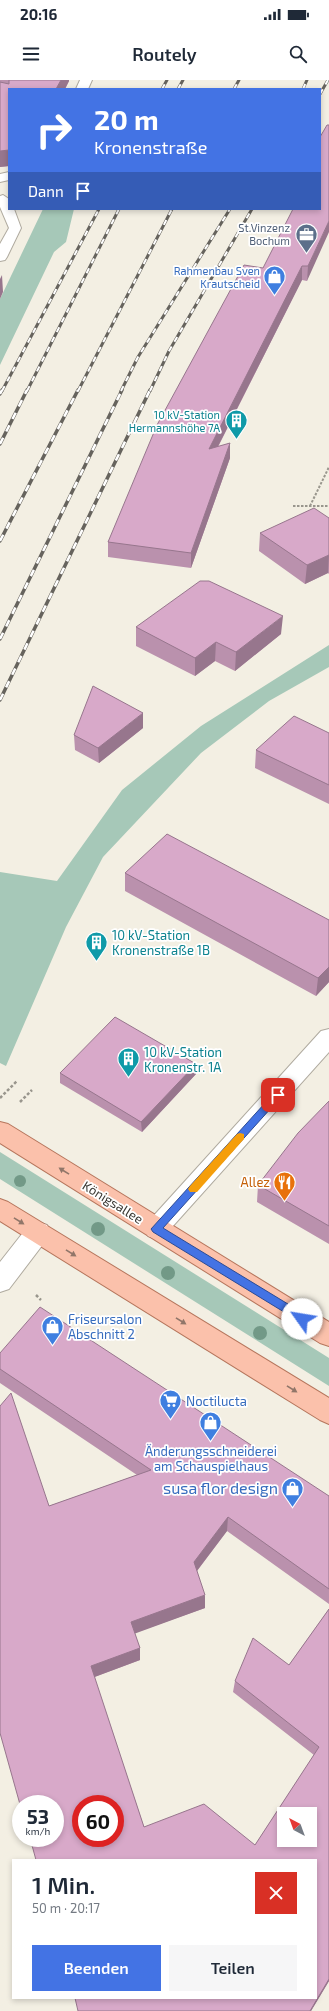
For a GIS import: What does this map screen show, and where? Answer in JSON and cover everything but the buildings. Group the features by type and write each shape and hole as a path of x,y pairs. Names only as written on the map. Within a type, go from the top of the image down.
{"main road":[{"name":"Königsallee","path":"0,1131 329,1335"},
{"path":"0,1209 329,1412"}],"street":[{"path":"0,214 1,199"},
{"path":"0,257 15,228 1,199"},
{"path":"156,1229 329,1037"},
{"path":"0,1281 38,1232"}],"path":[{"path":"310,506 329,468"},
{"path":"293,506 329,506"},
{"path":"0,1098 17,1081"}],"green space":[{"path":"43,210 74,210 66,242 54,252 0,365 0,299"},
{"path":"329,645 329,667 269,701 201,753 103,857 66,927 6,1066 0,1063 0,872 57,881 122,790 201,726"},
{"path":"0,1152 329,1358 329,1386 0,1179"}],"railway":[{"path":"163,88 167,80"},
{"path":"179,88 183,80"},
{"path":"235,88 239,80"},
{"path":"303,88 307,80"},
{"path":"321,92 328,80"},
{"path":"2,391 98,210"},
{"path":"27,391 118,210"},
{"path":"78,391 171,210"},
{"path":"121,391 138,357 229,210"},
{"path":"150,391 169,351 251,210"},
{"path":"0,394 2,390"},
{"path":"0,444 27,390"},
{"path":"0,541 78,390"},
{"path":"0,639 122,390"},
{"path":"0,700 150,390"}],"slow traffic":[{"path":"193,1189 240,1136"}],"place":[{"name":"St.Vinzenz Bochum","path":"306,254"},
{"name":"Rahmenbau Sven Krautscheid","path":"275,296"},
{"name":"10 kV-Station Hermannshöhe 7A","path":"236,440"},
{"name":"10 kV-Station Kronenstraße 1B","path":"96,962"},
{"name":"10 kV-Station Kronenstr. 1A","path":"128,1078"},
{"name":"Allez","path":"285,1202"},
{"name":"Friseursalon Abschnitt 2","path":"52,1346"},
{"name":"Noctilucta","path":"171,1420"},
{"name":"Änderungsschneiderei am Schauspielhaus","path":"211,1442"},
{"name":"susa flor design","path":"293,1508"}],"route":[{"path":"278,1095 156,1229 302,1319"}]}
